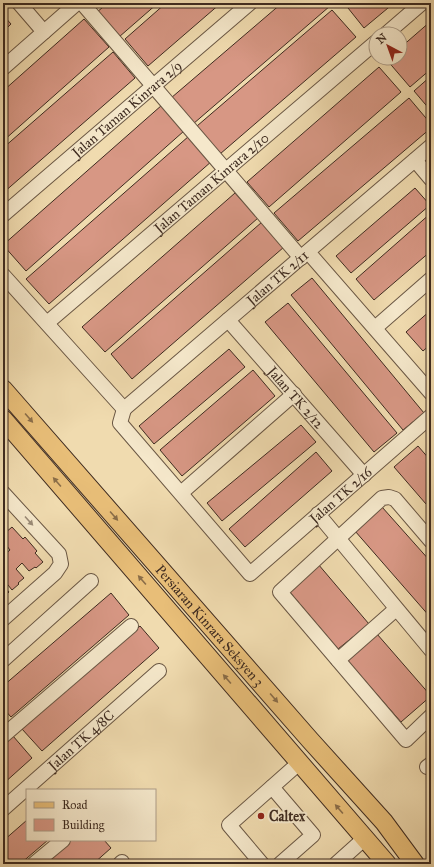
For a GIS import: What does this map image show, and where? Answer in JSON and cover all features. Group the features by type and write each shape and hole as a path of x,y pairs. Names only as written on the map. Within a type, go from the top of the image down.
{"main road":[{"name":"Persiaran Kinrara Seksyen 3","path":"3,389 310,740 384,822 415,864"},
{"name":"Persiaran Kinrara Seksyen 3","path":"3,419 387,864"},
{"path":"310,740 358,806 364,818 366,827 365,838 376,836 385,840 410,864"}],"street":[{"path":"19,3 44,32"},
{"path":"3,68 77,3"},
{"path":"82,3 226,170 304,255 375,328 431,393"},
{"name":"Jalan Taman Kinrara 2/9","path":"3,215 250,3"},
{"path":"395,26 422,3"},
{"name":"Jalan Taman Kinrara 2/10","path":"47,323 368,49"},
{"name":"Jalan TK 2/11","path":"124,409 431,146"},
{"path":"415,160 431,179"},
{"path":"3,274 124,409 120,423 180,493 294,394"},
{"path":"375,328 431,279"},
{"name":"Jalan TK 2/12","path":"228,320 364,475"},
{"name":"Jalan TK 2/16","path":"180,493 250,574 431,416"},
{"path":"3,493 59,554 61,564 55,573 3,619"},
{"path":"431,541 395,499 389,496 382,498 280,592 406,740 431,716"},
{"path":"318,514 430,648"},
{"path":"3,660 91,581"},
{"path":"338,660 396,609"},
{"path":"3,736 131,626"},
{"name":"Jalan TK 4/8C","path":"3,809 159,671"},
{"path":"262,864 229,825 299,763"},
{"path":"272,787 313,835 280,864"},
{"path":"336,864 365,838"},
{"path":"34,864 62,841"}],"building":[{"path":"108,3 158,3 119,37 97,12"},
{"path":"166,3 221,3 148,66 125,39"},
{"path":"282,3 327,3 330,6 193,124 171,98"},
{"path":"344,3 394,3 364,28"},
{"path":"332,10 356,37 220,154 197,126"},
{"path":"3,15 11,24 3,32"},
{"path":"84,19 109,47 3,141 3,91"},
{"path":"431,21 431,69 410,87 392,66 408,66 408,41"},
{"path":"113,52 135,78 3,193 3,148"},
{"path":"379,67 401,92 269,207 247,182"},
{"path":"431,76 431,111 414,91"},
{"path":"409,98 431,124 431,128 298,241 274,213"},
{"path":"162,105 184,131 26,271 3,245"},
{"path":"189,136 212,161 49,304 26,279"},
{"path":"415,188 430,205 351,273 336,256"},
{"path":"235,193 258,218 105,352 82,327"},
{"path":"431,213 431,251 374,300 356,279"},
{"path":"262,222 284,247 132,379 111,354"},
{"path":"312,278 424,413 403,430 291,295"},
{"path":"288,303 397,433 374,452 265,322"},
{"path":"431,310 431,344 423,351 406,332"},
{"path":"229,349 245,367 154,444 139,426"},
{"path":"253,370 275,396 182,476 160,450"},
{"path":"301,425 316,442 222,521 207,503"},
{"path":"418,446 431,461 431,500 426,504 394,467"},
{"path":"316,452 332,471 245,547 229,529"},
{"path":"382,507 431,562 431,618 355,531"},
{"path":"12,527 23,539 25,537 37,551 35,553 43,562 36,568 35,567 29,571 22,563 16,569 24,578 12,590 3,580 3,554 4,555 10,550 3,541 3,538 7,535 5,533"},
{"path":"318,564 369,624 338,649 288,590"},
{"path":"3,585 9,592 3,598"},
{"path":"111,593 129,615 11,717 3,708 3,686"},
{"path":"140,626 159,648 42,751 22,729"},
{"path":"377,634 431,696 401,722 347,660"},
{"path":"13,736 32,758 3,784 3,744"},
{"path":"26,821 26,841 47,841 20,864 3,864 3,841"},
{"path":"71,841 105,841 111,848 93,864 45,864"}],"place":[{"name":"Caltex","path":"261,816"}]}
